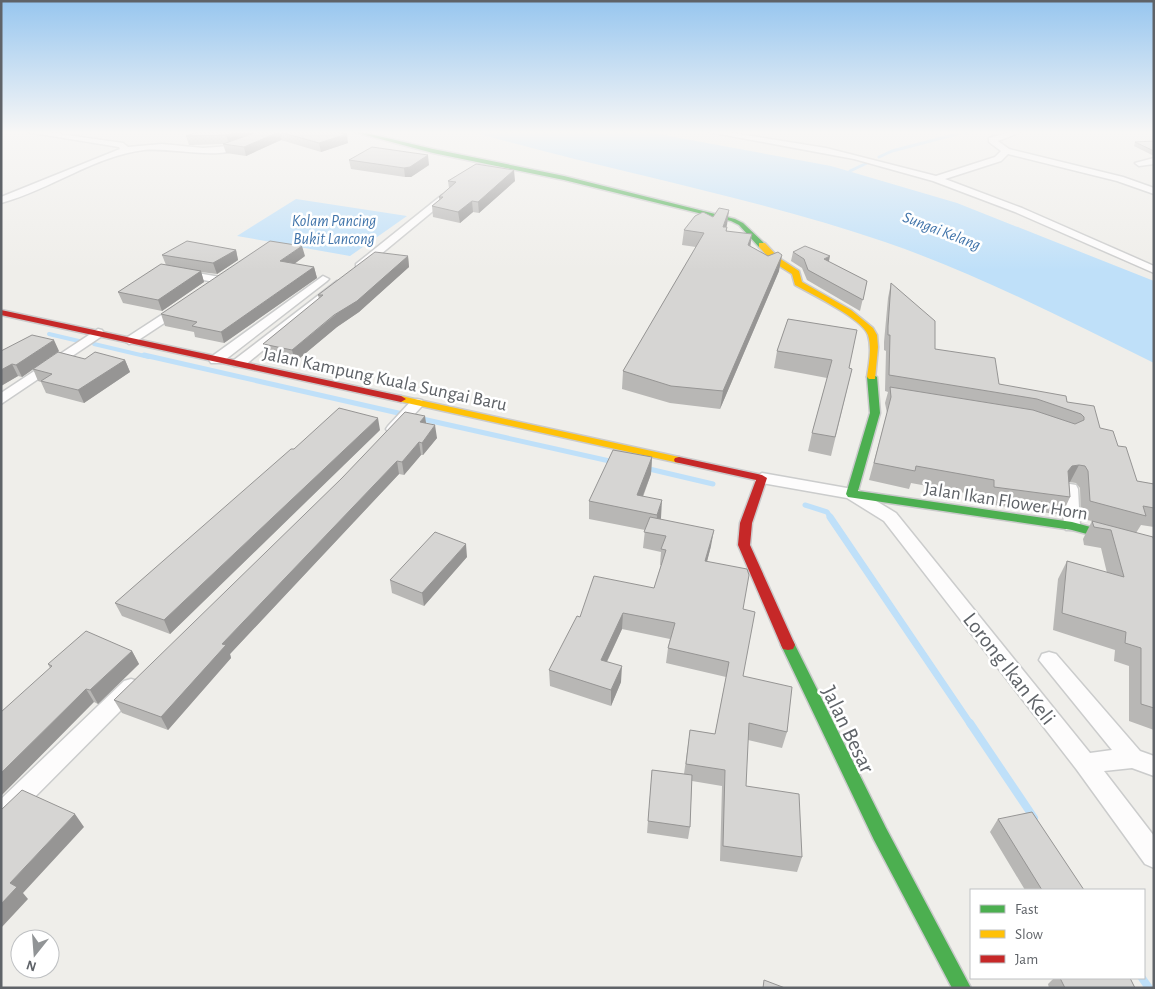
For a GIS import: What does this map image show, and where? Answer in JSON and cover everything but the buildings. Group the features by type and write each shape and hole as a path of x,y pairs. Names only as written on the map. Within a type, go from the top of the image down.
{"street":[{"path":"1,200 55,178"},
{"path":"565,178 742,224 776,260 796,273 798,283 854,317 870,330 873,343 872,395 875,413 852,494"},
{"path":"934,178 1044,221 1154,270"},
{"path":"1117,178 1154,191"},
{"path":"239,363 445,197"},
{"path":"165,270 224,278"},
{"path":"204,291 224,278"},
{"path":"216,360 323,279"},
{"path":"130,340 188,301"},
{"name":"Jalan Kampung Kuala Sungai Baru","path":"4,315 130,340 216,360 239,363 410,411 762,478"},
{"path":"1,400 98,334"},
{"path":"872,395 888,398"},
{"path":"383,439 410,411"},
{"name":"Lorong Ikan Keli","path":"762,478 852,494 890,517 1085,763 1154,856"},
{"name":"Jalan Besar","path":"762,478 746,523 744,545 754,572 841,760 899,874 962,988"},
{"path":"1070,489 1072,526"},
{"name":"Jalan Ikan Flower Horn","path":"852,494 1072,526 1154,548"},
{"path":"1049,660 1132,758"},
{"path":"1,815 146,672"},
{"path":"1085,763 1132,758 1154,766"}],"water":[{"name":"Sungai Kelang","path":"654,178 872,178 957,203 1154,281 1154,363 1055,314 954,268 885,242 731,197"},
{"name":"Kolam Pancing Bukit Lancong","path":"296,199 407,216 350,256 237,236"}],"waterway":[{"path":"49,334 83,342"},
{"path":"94,344 149,357"},
{"path":"144,355 407,415"},
{"path":"418,418 614,462"},
{"path":"645,468 713,484"},
{"path":"805,505 827,512 831,518"},
{"path":"830,517 971,725"},
{"path":"970,723 1034,818"},
{"path":"1143,979 1149,988"}],"traffic: fast":[{"path":"565,178 733,220 741,224 762,245"},
{"path":"872,377 875,413 852,494 1072,526 1154,548"},
{"path":"788,645 880,834 962,988"}],"traffic: slow":[{"path":"762,245 776,260 796,273 798,283 848,312 866,325 872,335 874,347 872,377"},
{"path":"401,399 679,460"}],"traffic: jam":[{"path":"1,312 401,399"},
{"path":"679,460 762,478 746,523 744,545 788,645"}]}
